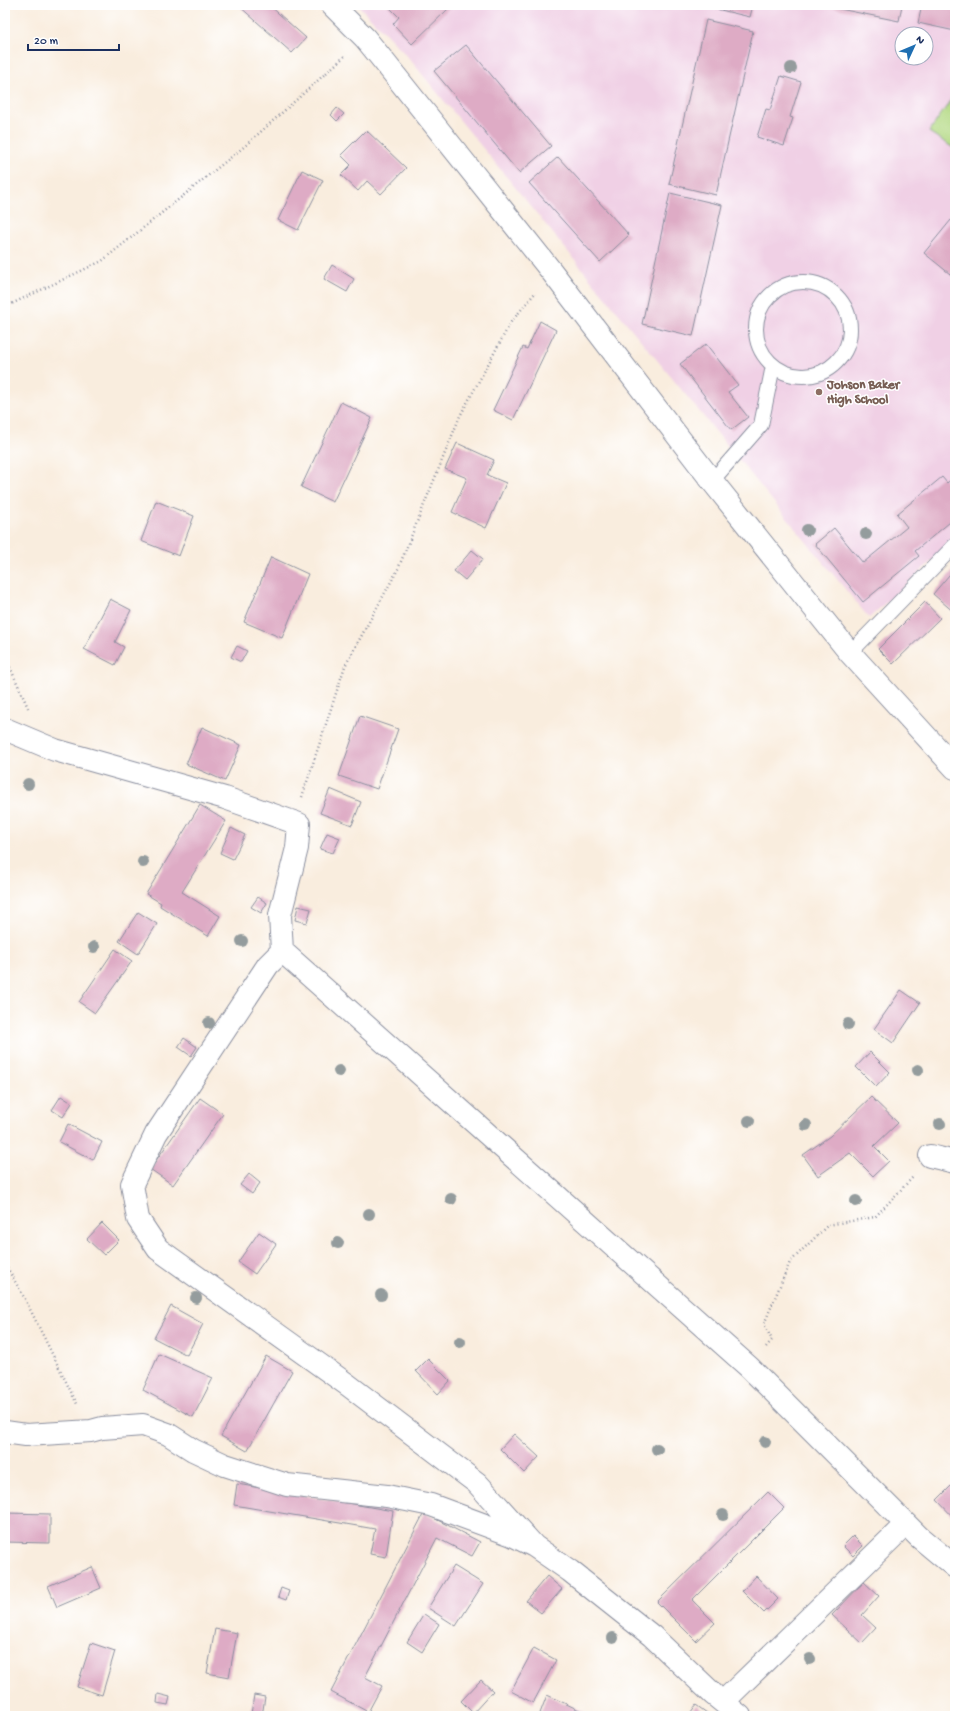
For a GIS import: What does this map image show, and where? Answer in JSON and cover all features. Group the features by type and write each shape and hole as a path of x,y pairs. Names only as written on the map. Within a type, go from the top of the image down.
{"street":[{"path":"332,5 365,38 552,272 712,481 850,653 955,768"},
{"path":"5,729 45,746 226,798 300,824 297,848 280,915 282,951 750,1368 906,1524 955,1567"},
{"path":"282,951 268,964 156,1134 132,1184 138,1219 158,1248 348,1385 477,1483 534,1546"},
{"path":"930,1156 955,1162"},
{"path":"5,1432 26,1435 91,1431 102,1428 143,1425 168,1434 194,1450 225,1465 287,1485 387,1496 430,1505 512,1535 534,1546 570,1571 652,1636 740,1716"},
{"path":"723,1702 906,1524"}],"lane":[{"path":"796,282 812,283 826,288 839,298 847,312 850,327 849,342 842,356 831,368 817,375 802,377 787,374 773,366 763,354 757,340 756,324 760,309 769,296 781,287 796,282"},
{"path":"712,481 761,426 773,366"},
{"path":"850,653 955,545"}],"path":[{"path":"5,306 102,261 245,146 365,38"},
{"path":"300,824 302,795 345,666 398,569 460,416 511,322 552,272"},
{"path":"5,656 45,746"},
{"path":"750,1368 772,1340 764,1324 790,1262 828,1225 875,1217 906,1186 930,1156"},
{"path":"5,1264 91,1431"}],"shaded area":[{"name":"Johson Baker High School","path":"358,5 955,5 955,540 869,618 408,57"}],"green space":[{"path":"955,94 955,149 929,132"}],"building":[{"path":"238,5 269,5 306,38 292,53"},
{"path":"387,5 445,5 449,8 412,44 393,24 399,17"},
{"path":"713,5 753,5 750,17 712,8"},
{"path":"820,5 902,5 899,21"},
{"path":"922,5 955,5 955,31 918,23"},
{"path":"706,20 753,31 716,195 669,184"},
{"path":"466,45 551,146 519,173 434,71"},
{"path":"781,76 801,82 790,117 793,118 784,146 757,137 766,109 770,110"},
{"path":"337,108 344,114 337,121 331,115"},
{"path":"366,130 406,168 381,194 367,181 358,191 341,175 351,165 341,155"},
{"path":"558,157 629,235 600,262 529,183"},
{"path":"302,170 323,180 298,230 278,220"},
{"path":"670,193 722,205 693,336 642,324"},
{"path":"951,220 955,223 955,278 924,253"},
{"path":"332,265 354,279 347,292 324,279"},
{"path":"540,321 556,330 513,420 493,410 523,347 527,349"},
{"path":"706,344 738,385 728,392 748,417 731,430 680,364"},
{"path":"341,402 372,418 333,502 301,487"},
{"path":"457,443 494,460 487,475 506,483 486,528 452,512 467,478 445,469"},
{"path":"955,476 955,518 915,551 919,556 863,602 815,544 834,528 863,563 907,527 897,514 942,477 947,483"},
{"path":"156,501 194,516 179,556 141,541"},
{"path":"472,550 483,559 465,580 454,571"},
{"path":"271,557 308,574 282,638 244,622"},
{"path":"955,568 955,613 933,594"},
{"path":"110,599 131,610 115,642 124,647 115,665 84,649"},
{"path":"925,602 940,618 893,664 878,649"},
{"path":"237,646 247,651 241,662 231,657"},
{"path":"360,716 398,729 377,789 339,776"},
{"path":"202,727 241,745 225,781 186,764"},
{"path":"330,789 361,802 352,825 320,813"},
{"path":"200,805 226,821 182,892 220,916 208,936 160,906 161,903 146,894"},
{"path":"231,828 245,835 233,859 220,853"},
{"path":"327,833 340,838 333,853 320,849"},
{"path":"258,897 267,903 261,913 251,907"},
{"path":"298,906 311,909 307,923 295,920"},
{"path":"138,912 157,924 138,954 119,941"},
{"path":"115,949 132,961 95,1013 79,1002"},
{"path":"901,990 920,1003 893,1043 874,1029"},
{"path":"184,1038 197,1047 191,1056 178,1047"},
{"path":"870,1052 890,1072 876,1087 856,1067"},
{"path":"61,1096 72,1103 63,1117 52,1110"},
{"path":"871,1097 898,1123 874,1146 889,1161 873,1176 850,1153 818,1176 803,1155 830,1136"},
{"path":"200,1098 223,1114 173,1185 150,1169"},
{"path":"68,1124 102,1142 93,1160 59,1142"},
{"path":"249,1174 260,1183 252,1194 240,1185"},
{"path":"102,1223 119,1240 104,1255 87,1239"},
{"path":"259,1232 276,1244 255,1274 238,1262"},
{"path":"171,1306 203,1324 187,1355 154,1338"},
{"path":"159,1354 213,1378 193,1417 143,1390"},
{"path":"266,1356 292,1371 247,1451 221,1436"},
{"path":"428,1359 450,1381 438,1394 416,1371"},
{"path":"514,1434 539,1457 524,1473 500,1449"},
{"path":"955,1482 955,1519 937,1500"},
{"path":"237,1484 393,1511 386,1557 370,1554 375,1529 234,1505"},
{"path":"768,1492 784,1508 692,1600 715,1623 696,1641 657,1602"},
{"path":"5,1513 50,1514 50,1543 5,1542"},
{"path":"424,1513 480,1542 472,1556 437,1538 365,1677 382,1686 368,1712 331,1692"},
{"path":"853,1536 863,1546 853,1556 843,1546"},
{"path":"454,1566 483,1584 456,1626 428,1608"},
{"path":"92,1567 101,1588 57,1607 48,1586"},
{"path":"547,1576 562,1589 541,1613 526,1601"},
{"path":"756,1576 778,1599 764,1613 742,1591"},
{"path":"864,1582 879,1596 862,1615 876,1628 862,1643 832,1615"},
{"path":"281,1588 289,1591 286,1600 278,1597"},
{"path":"424,1614 439,1624 422,1652 407,1642"},
{"path":"215,1629 237,1633 229,1677 207,1673"},
{"path":"91,1643 115,1651 102,1695 77,1687"},
{"path":"534,1648 556,1660 533,1703 511,1691"},
{"path":"481,1680 493,1691 473,1713 461,1701"},
{"path":"158,1694 170,1697 168,1705 157,1703"},
{"path":"254,1695 265,1697 262,1716 251,1714"},
{"path":"547,1695 592,1716 539,1716"},
{"path":"696,1705 711,1716 688,1716"}],"place":[{"name":"Johson Baker High School","path":"819,392"}]}
